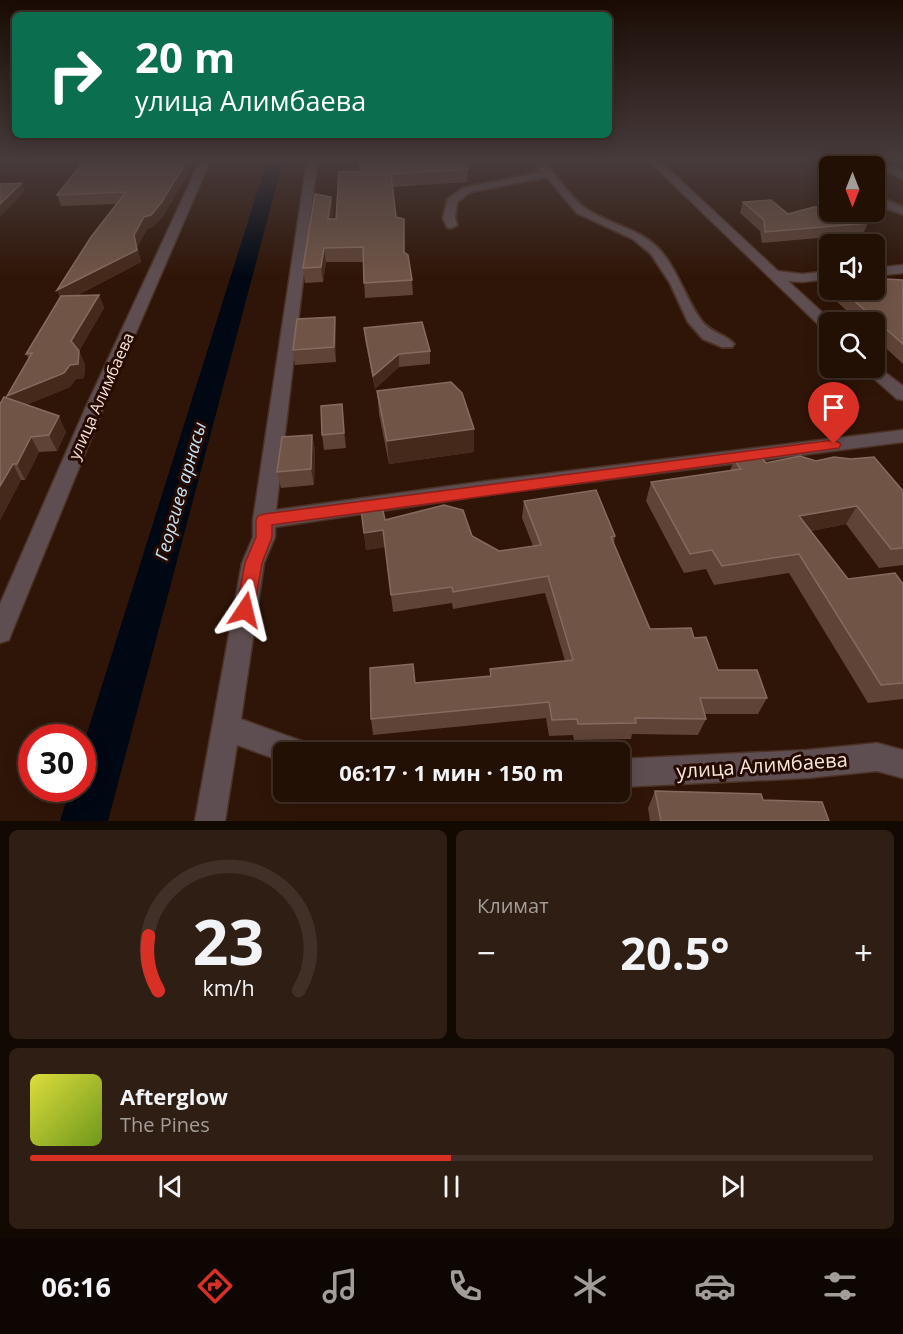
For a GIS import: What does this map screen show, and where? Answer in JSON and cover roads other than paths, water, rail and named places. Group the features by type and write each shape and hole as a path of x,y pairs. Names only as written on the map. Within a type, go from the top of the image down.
{"street":[{"name":"улица Алимбаева","path":"0,632 94,409 189,199"},
{"path":"210,821 254,563 264,537 264,520 307,199"},
{"path":"695,199 819,317"},
{"path":"885,271 903,269"},
{"path":"775,275 802,278 819,276"},
{"path":"882,378 903,395"},
{"path":"264,520 499,487 903,436"},
{"path":"225,727 273,744"},
{"name":"улица Алимбаева","path":"630,773 807,764 877,757 903,764"}],"lane":[{"path":"451,225 449,218 454,199"},
{"path":"571,199 581,211 637,237 655,252 676,284 694,322 708,336 728,344"},
{"path":"885,205 903,212"}],"waterway":[{"name":"Георгиев арнасы","path":"84,821 264,199"}]}
